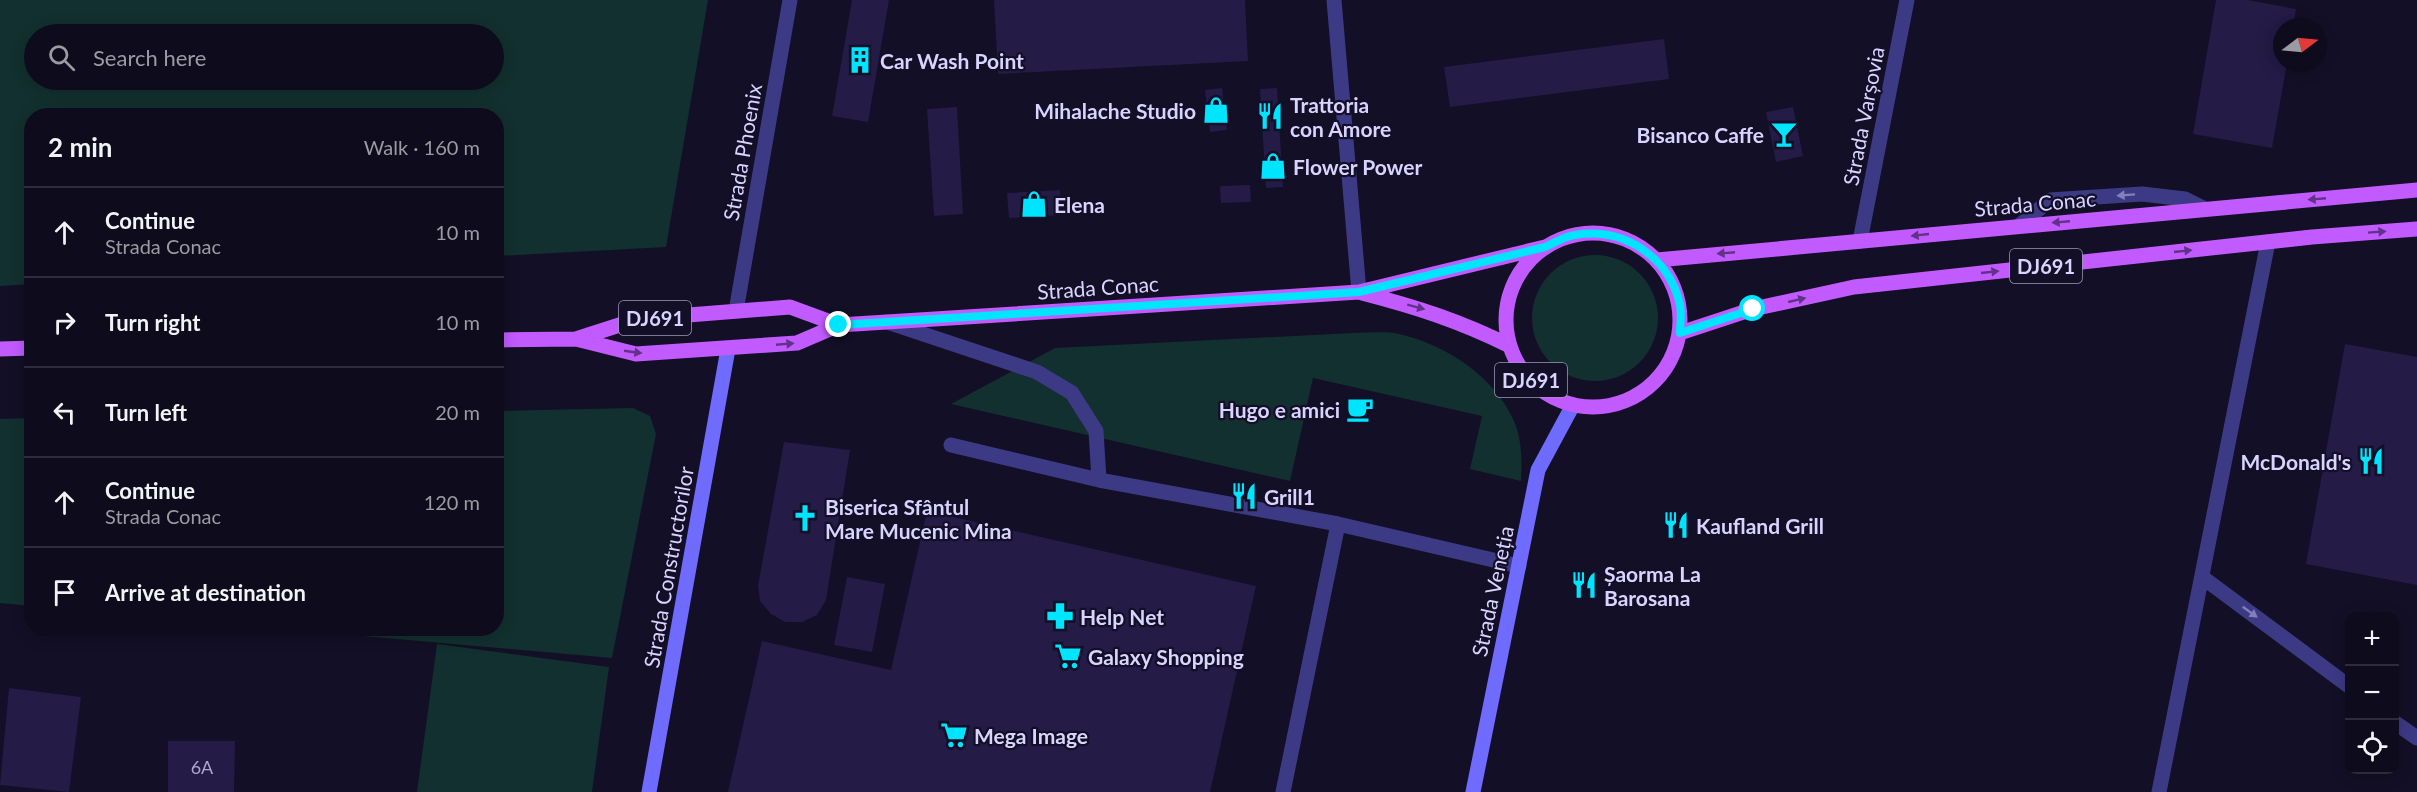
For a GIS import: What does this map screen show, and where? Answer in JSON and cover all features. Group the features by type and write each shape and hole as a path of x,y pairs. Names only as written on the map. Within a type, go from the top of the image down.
{"main road":[{"name":"Strada Conac","path":"1657,260 2417,190"},
{"name":"DJ691","path":"1680,333 1753,309 1854,287 2268,242 2417,229"},
{"name":"DJ691","path":"1603,233 1632,242 1657,260 1672,281 1680,306 1680,333 1671,362 1652,385 1635,397 1615,405 1594,408 1573,405 1552,398 1534,384 1519,367 1510,346 1507,309 1511,291 1530,259 1545,247 1573,235 1603,233"},
{"name":"Strada Conac","path":"728,349 797,343 839,325 1359,292 1545,247"},
{"name":"Strada Conac","path":"1359,292 1424,308 1464,323 1510,346"},
{"name":"Strada Conac","path":"736,311 790,307 839,325"},
{"name":"DJ691","path":"576,339 638,319 736,311"},
{"name":"DJ691","path":"504,340 576,339 636,354 728,349"},
{"path":"0,349 24,348"},
{"name":"Strada Constructorilor","path":"649,792 728,349"},
{"name":"Strada Veneția","path":"1473,792 1538,470 1573,405"}],"street":[{"name":"Strada Phoenix","path":"736,311 790,0"},
{"path":"1334,0 1359,292"},
{"name":"Strada Varșovia","path":"1860,241 1907,0"},
{"path":"2020,225 2050,200 2142,194 2185,199 2203,208"},
{"path":"2159,792 2268,242"},
{"path":"887,322 1037,372 1072,393 1096,431 1099,480"},
{"path":"951,446 1099,480 1338,524 1519,566"},
{"path":"1283,792 1338,524"},
{"path":"2202,578 2345,684"},
{"path":"2399,725 2417,738"}],"green space":[{"path":"0,0 708,0 666,247 504,256 504,108 24,108 24,284 0,286"},
{"path":"1595,255 1619,260 1640,273 1653,294 1658,318 1653,342 1640,363 1619,376 1595,381 1571,376 1550,363 1537,342 1532,318 1537,294 1550,273 1571,260"},
{"path":"1353,333 1399,334 1416,339 1451,354 1481,377 1494,390 1514,421 1521,450 1521,481 1470,469 1482,416 1313,378 1290,481 951,404 1055,348"},
{"path":"633,408 650,416 656,434 612,658 362,636 504,636 504,411"},
{"path":"24,418 24,605 0,603 0,419"},
{"path":"437,644 609,667 592,792 417,792"}],"building":[{"name":"Car Wash Point","path":"852,0 889,0 868,122 832,116"},
{"path":"994,0 1245,0 1248,61 998,74"},
{"path":"2216,0 2248,0 2296,9 2294,18 2273,18 2273,72 2285,72 2272,148 2193,134"},
{"path":"1664,39 1669,79 1450,107 1444,67"},
{"name":"Mihalache Studio","path":"1222,88 1227,130 1210,132 1205,90"},
{"path":"1277,88 1283,187 1266,188 1260,89"},
{"path":"957,107 963,214 934,216 927,109"},
{"name":"Bisanco Caffe","path":"1793,107 1803,156 1776,162 1766,112"},
{"path":"1250,185 1251,202 1221,203 1220,186"},
{"name":"Elena","path":"1060,190 1061,215 1009,218 1007,193"},
{"name":"McDonald's","path":"2345,344 2417,357 2417,585 2306,564"},
{"name":"Biserica Sfântul Mare Mucenic Mina","path":"784,442 850,450 826,600 817,615 802,622 785,622 771,614 760,601 758,586"},
{"name":"Galaxy Shopping","path":"927,511 1256,586 1210,792 728,792 762,641 891,670"},
{"path":"847,577 885,584 872,652 834,645"},
{"path":"9,688 81,697 69,792 0,785"},
{"path":"168,741 235,741 234,792 168,792"}],"place":[{"name":"Car Wash Point","path":"860,60"},
{"name":"Mihalache Studio","path":"1216,110"},
{"name":"Trattoria con Amore","path":"1270,116"},
{"name":"Bisanco Caffe","path":"1784,134"},
{"name":"Flower Power","path":"1273,166"},
{"name":"Elena","path":"1034,204"},
{"name":"Hugo e amici","path":"1360,409"},
{"name":"McDonald's","path":"2371,461"},
{"name":"Grill1","path":"1244,496"},
{"name":"Biserica Sfântul Mare Mucenic Mina","path":"805,518"},
{"name":"Kaufland Grill","path":"1676,525"},
{"name":"Șaorma La Barosana","path":"1584,585"},
{"name":"Help Net","path":"1060,616"},
{"name":"Galaxy Shopping","path":"1068,656"},
{"name":"Mega Image","path":"954,735"}],"route":[{"path":"839,325 1359,292 1545,247 1573,235 1603,233 1632,242 1657,260 1672,281 1680,306 1680,333 1753,309"}]}
